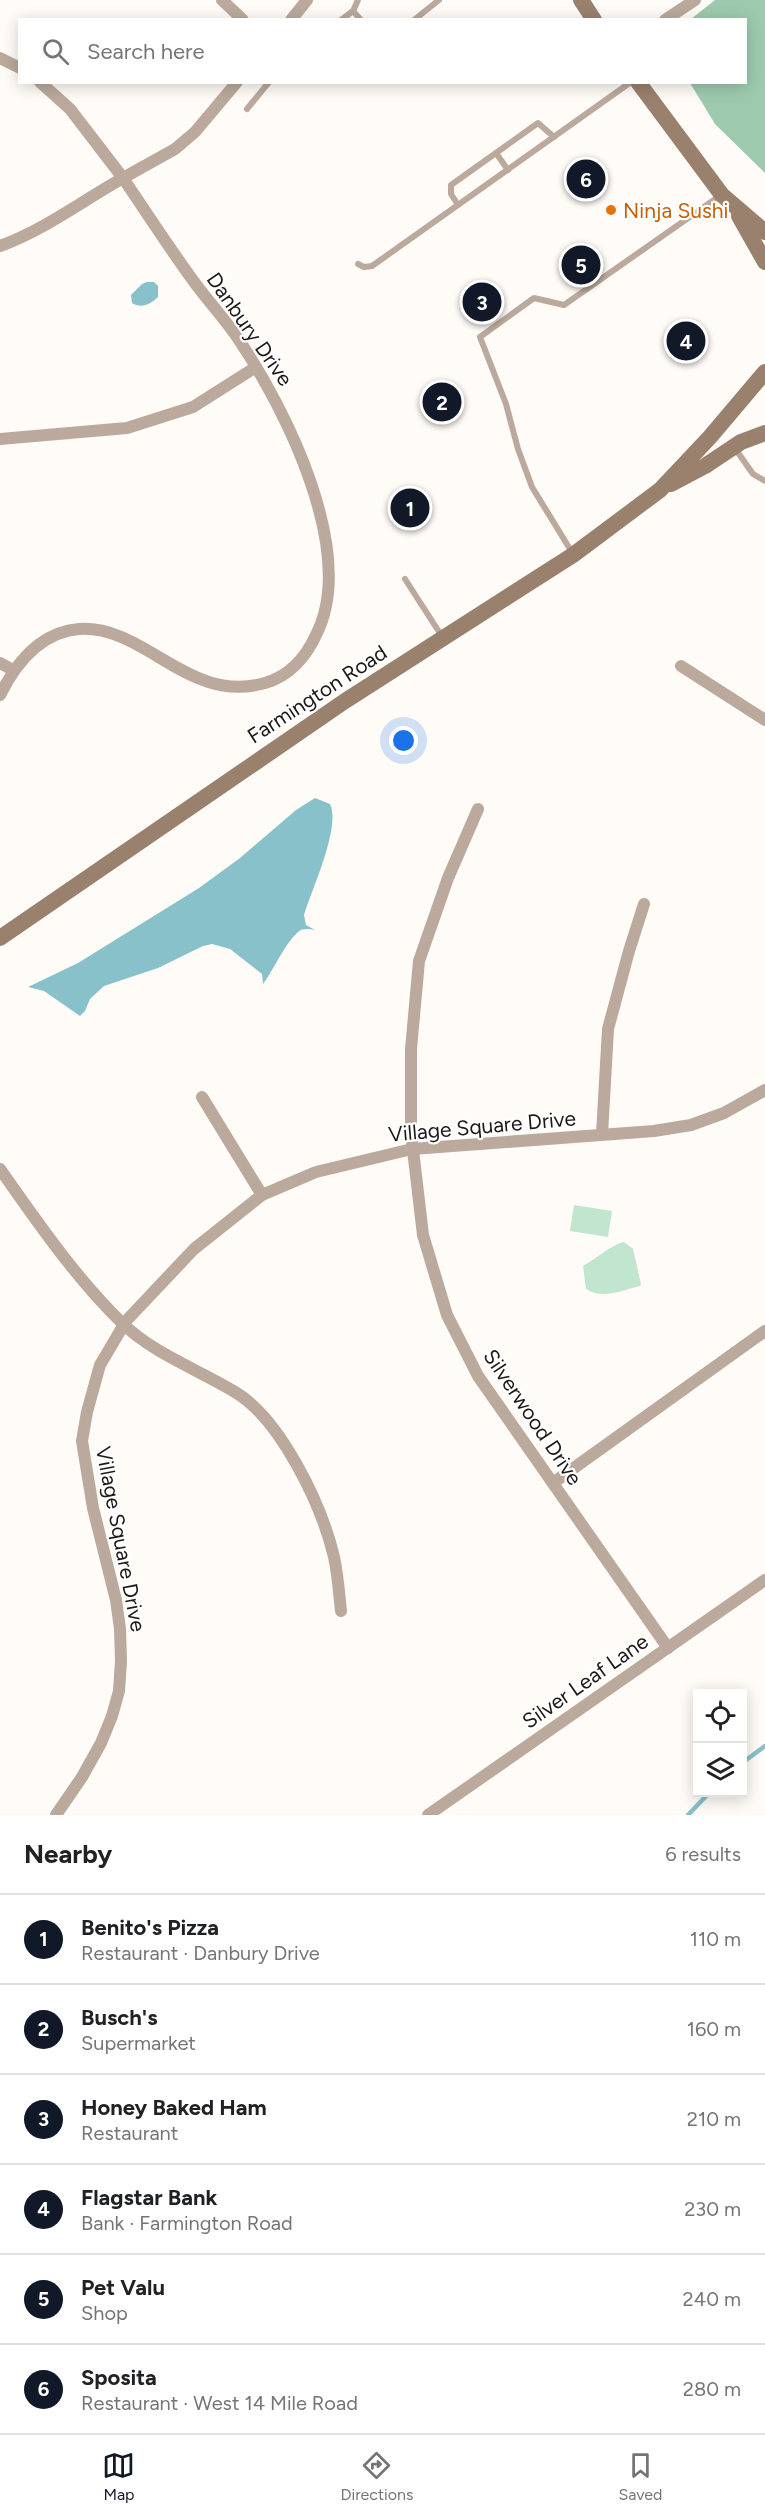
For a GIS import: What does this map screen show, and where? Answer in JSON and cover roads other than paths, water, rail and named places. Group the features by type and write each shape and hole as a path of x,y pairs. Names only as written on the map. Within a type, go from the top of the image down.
{"street":[{"path":"222,0 241,18"},
{"path":"293,18 307,0"},
{"path":"580,0 593,18"},
{"path":"668,18 695,0"},
{"path":"0,58 18,67"},
{"name":"Danbury Drive","path":"0,695 13,670 45,639 62,632 79,629 102,630 203,681 223,687 245,687 267,683 286,673 302,659 321,627 330,584 328,557 319,510 284,415 238,339 192,280 123,178 70,109 42,84"},
{"path":"0,246 46,225 175,149 195,132 235,84"},
{"path":"639,84 722,195 765,232"},
{"path":"734,207 765,262"},
{"path":"0,439 127,428 193,406 256,367"},
{"name":"Farmington Road","path":"660,490 710,437 765,372"},
{"name":"Farmington Road","path":"0,938 316,721 573,555 660,490 705,466 734,446 765,432"},
{"path":"0,663 13,670"},
{"path":"681,666 765,720"},
{"name":"Silverwood Drive","path":"478,809 448,878 419,961 411,1049 412,1149 423,1235 447,1315 477,1376 668,1648"},
{"path":"602,1134 608,1029 628,951 644,904"},
{"name":"Village Square Drive","path":"56,1815 82,1778 101,1743 112,1716 118,1691 121,1662 118,1610 93,1508 82,1441 87,1412 100,1365 123,1324 194,1249 261,1195 316,1172 412,1149 654,1131 691,1125 724,1113 765,1090"},
{"path":"202,1097 261,1195"},
{"path":"0,1169 64,1258 123,1324 177,1362 237,1393 268,1422 297,1462 310,1490 334,1557 341,1611"},
{"path":"553,1483 765,1332"},
{"name":"Silver Leaf Lane","path":"428,1815 765,1580"}],"lane":[{"path":"344,18 353,12 358,0"},
{"path":"416,18 439,0"},
{"path":"353,12 359,18"},
{"path":"247,109 267,84"},
{"path":"358,264 364,267 372,266 628,84"},
{"path":"458,205 451,194 451,185 538,123 554,137"},
{"path":"496,153 508,170"},
{"path":"573,555 532,487 518,449 506,404 480,337 534,298 564,305 722,195"},
{"path":"734,446 753,474 765,481"},
{"path":"405,579 443,639"}],"water":[{"path":"147,282 154,282 158,286 158,297 146,305 139,306 132,303 131,295"},
{"path":"315,798 330,804 332,827 319,875 304,915 306,925 315,930 304,929 298,932 263,984 262,974 230,949 212,944 203,946 158,968 104,986 90,999 80,1016 44,991 28,987 78,963 199,888 240,858 296,810"}],"waterway":[{"path":"747,1759 765,1746"},
{"path":"688,1815 705,1797"}],"place":[{"name":"Sposita","path":"586,179"},
{"name":"Ninja Sushi","path":"611,210"},
{"name":"Pet Valu","path":"581,265"},
{"name":"Honey Baked Ham","path":"482,302"},
{"name":"Flagstar Bank","path":"686,341"},
{"name":"Busch's","path":"442,402"},
{"name":"Benito's Pizza","path":"410,508"}]}
